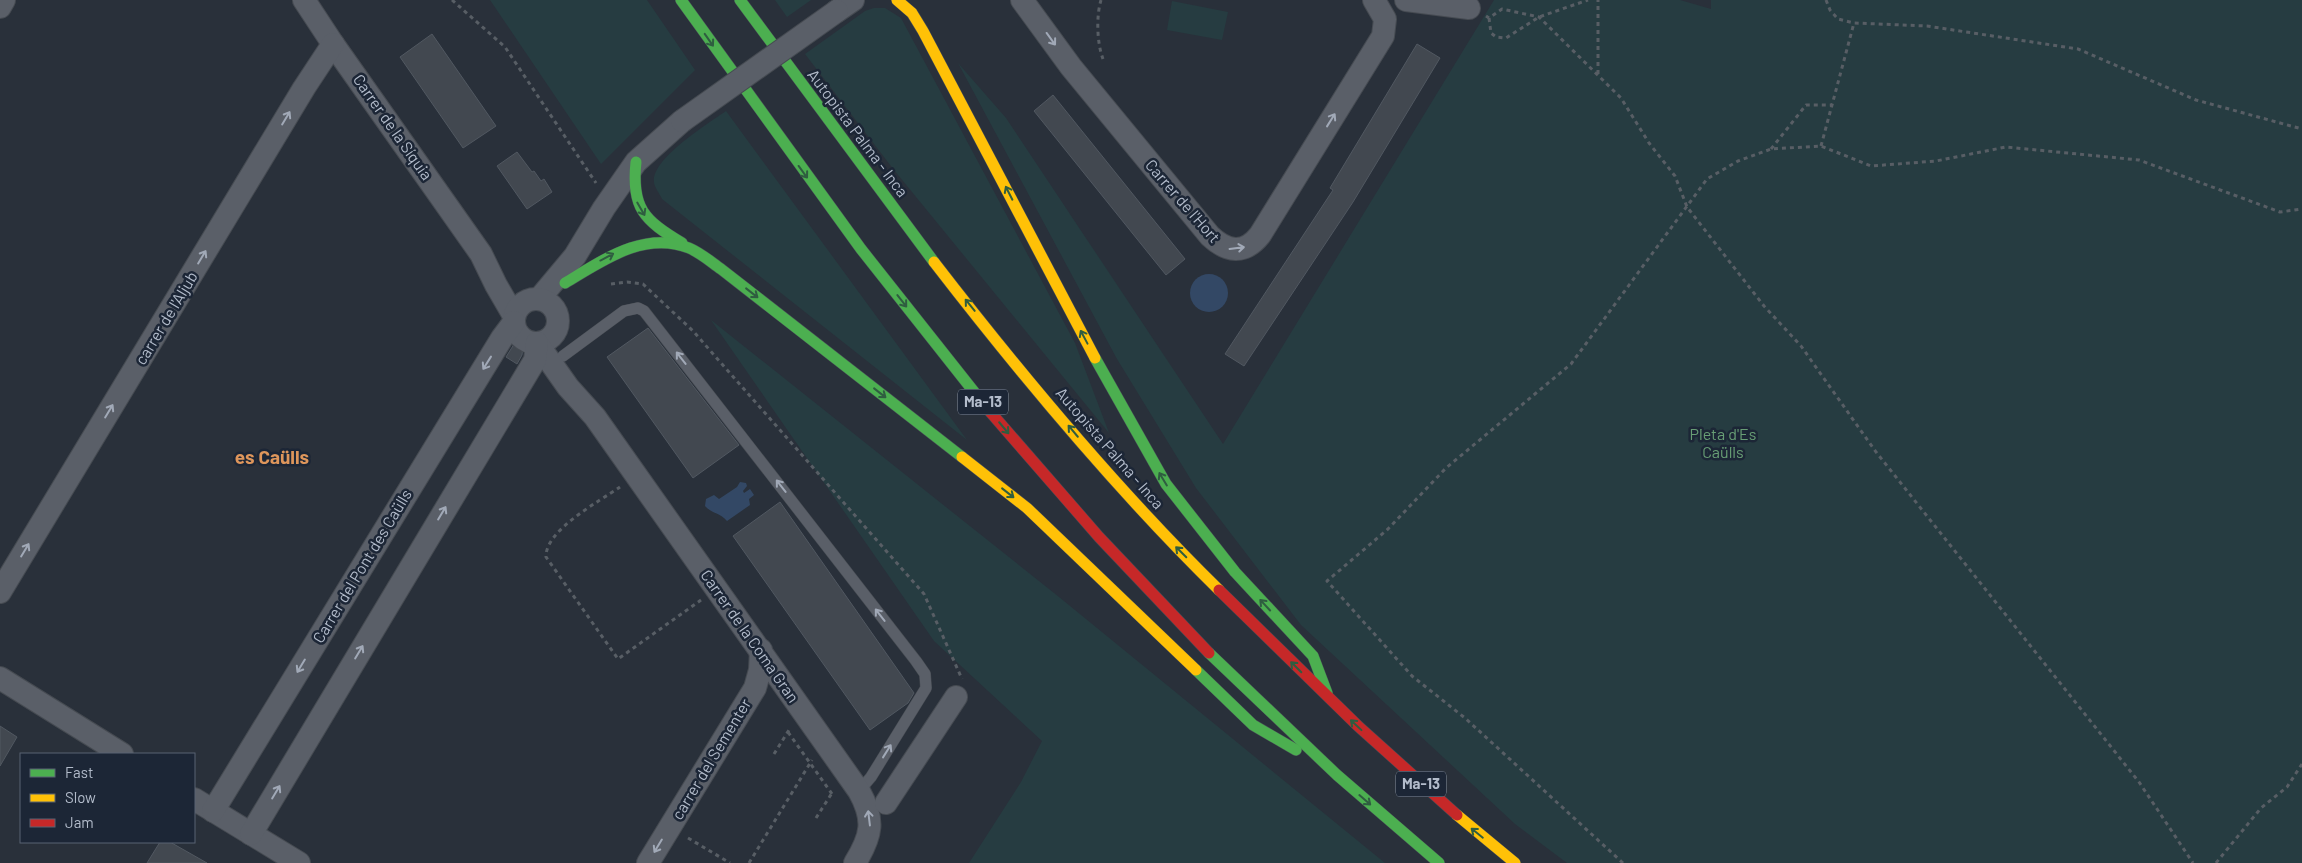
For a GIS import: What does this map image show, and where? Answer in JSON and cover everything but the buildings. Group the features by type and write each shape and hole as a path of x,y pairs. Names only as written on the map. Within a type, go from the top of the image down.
{"highway":[{"name":"Ma-13","path":"681,0 810,182 869,259 1054,487 1187,632 1328,768 1439,863"},
{"name":"Autopista Palma - Inca","path":"740,0 910,229 1094,457 1158,528 1330,701 1402,767 1515,863"},
{"path":"897,0 916,18 930,43 1104,374 1166,484 1234,572 1313,656 1330,701"},
{"path":"920,6 930,43"},
{"path":"636,162 632,183 634,195 643,215 650,223 689,248 760,299 1028,508 1253,725 1328,768"},
{"path":"565,282 609,255 653,242 675,244 689,248"}],"street":[{"path":"0,7 4,0"},
{"name":"Carrer de la Síquia","path":"304,0 481,254 514,319"},
{"name":"Carrer de l'Hort","path":"1022,0 1071,67 1210,236 1226,248 1235,249 1249,245 1260,235 1383,36 1385,20 1376,2"},
{"path":"1376,2 1404,0 1479,13"},
{"path":"542,302 576,256 604,208 636,162 682,121 845,5"},
{"name":"carrer de l'Aljub","path":"0,592 304,88 333,44"},
{"name":"Carrer de la Síquia","path":"481,254 519,289 542,302"},
{"path":"546,337 521,337 514,319 519,306 542,302 565,282 576,256"},
{"path":"251,834 535,360 558,318 542,302"},
{"name":"Carrer del Pont des Caülls","path":"213,811 514,319"},
{"name":"Carrer de la Coma Gran","path":"546,337 557,344 578,379 595,417"},
{"name":"Carrer de la Coma Gran","path":"546,337 568,387 595,417 859,791 866,804 870,820 870,833 855,863"},
{"name":"carrer del Sementer","path":"648,863 755,688 760,670 761,650"},
{"path":"0,678 120,753"},
{"path":"886,803 956,697"},
{"path":"195,800 299,863"}],"lane":[{"path":"563,356 624,311 638,308 644,311 925,674 926,688 871,777 859,791"}],"path":[{"path":"452,0 505,47 576,156 600,188"},
{"path":"1101,0 1098,8 1099,50 1103,59"},
{"path":"1588,0 1539,17 1506,38 1496,37 1491,33 1479,13 1502,9 1539,17 1620,98 1649,143 1675,176 1687,207 1764,306 1801,346 1876,452 2139,782 2193,863"},
{"path":"1598,0 1598,74"},
{"path":"1826,0 1830,10 1838,18 1854,23 1926,26 2078,49 2196,100 2302,129"},
{"path":"1821,146 1854,23"},
{"path":"1771,149 1806,105 1832,105"},
{"path":"1623,863 1465,718 1412,676 1327,581 1388,529 1446,468 1571,364 1708,179 1738,160 1771,149 1821,146 1871,166 1936,161 2006,147 2140,160 2280,212 2302,210"},
{"path":"606,284 627,282 643,284 693,330 924,594 966,687 956,697"},
{"path":"622,485 559,529 546,551 546,557 618,659 704,599"},
{"path":"774,754 791,725"},
{"path":"788,732 832,794"},
{"path":"749,863 814,758"},
{"path":"2216,863 2261,808 2287,787 2302,764"},
{"path":"816,818 835,788"},
{"path":"681,834 730,863"}],"green space":[{"path":"490,0 647,0 695,70 601,164"},
{"path":"775,0 811,0 787,17"},
{"name":"Pleta d'Es Caülls","path":"1494,0 1680,0 1711,9 1711,0 2302,0 2302,863 1567,863 1515,824 1301,625 1196,488 1117,359 958,63 1006,118 1223,444"},
{"path":"1172,1 1228,12 1222,40 1167,30"},
{"path":"874,8 885,8 901,18 1075,343 1109,433 894,170 805,54 865,11"},
{"path":"726,111 967,440 662,199 654,182 656,173 662,163 682,142"},
{"path":"711,320 1059,597 1385,863 969,863 1021,782 1042,741 934,641"}],"water":[{"path":"1209,274 1223,279 1228,293 1223,307 1209,312 1195,307 1190,293 1195,279"},
{"path":"740,482 746,483 747,486 743,491 744,493 750,489 754,495 749,499 750,505 727,521 705,506 706,499 714,495 719,499 737,487"}],"traffic: fast":[{"path":"681,0 861,249 986,407"},
{"path":"740,0 934,262"},
{"path":"636,162 636,191 638,202 643,211 658,227 682,243"},
{"path":"565,283 609,258 640,245 672,243 689,248 721,269 962,457"},
{"path":"1095,358 1166,484 1235,572 1313,656 1327,693"},
{"path":"1209,653 1337,775 1439,863"},
{"path":"1196,670 1253,725 1296,750"}],"traffic: slow":[{"path":"897,0 912,13 923,31 1095,358"},
{"path":"934,262 1071,431 1143,512 1219,590"},
{"path":"962,457 1027,508 1196,670"},
{"path":"1457,815 1515,863"}],"traffic: jam":[{"path":"986,407 1099,537 1209,653"},
{"path":"1219,590 1358,726 1457,815"}],"district":[{"name":"es Caülls","path":"272,457"}]}
